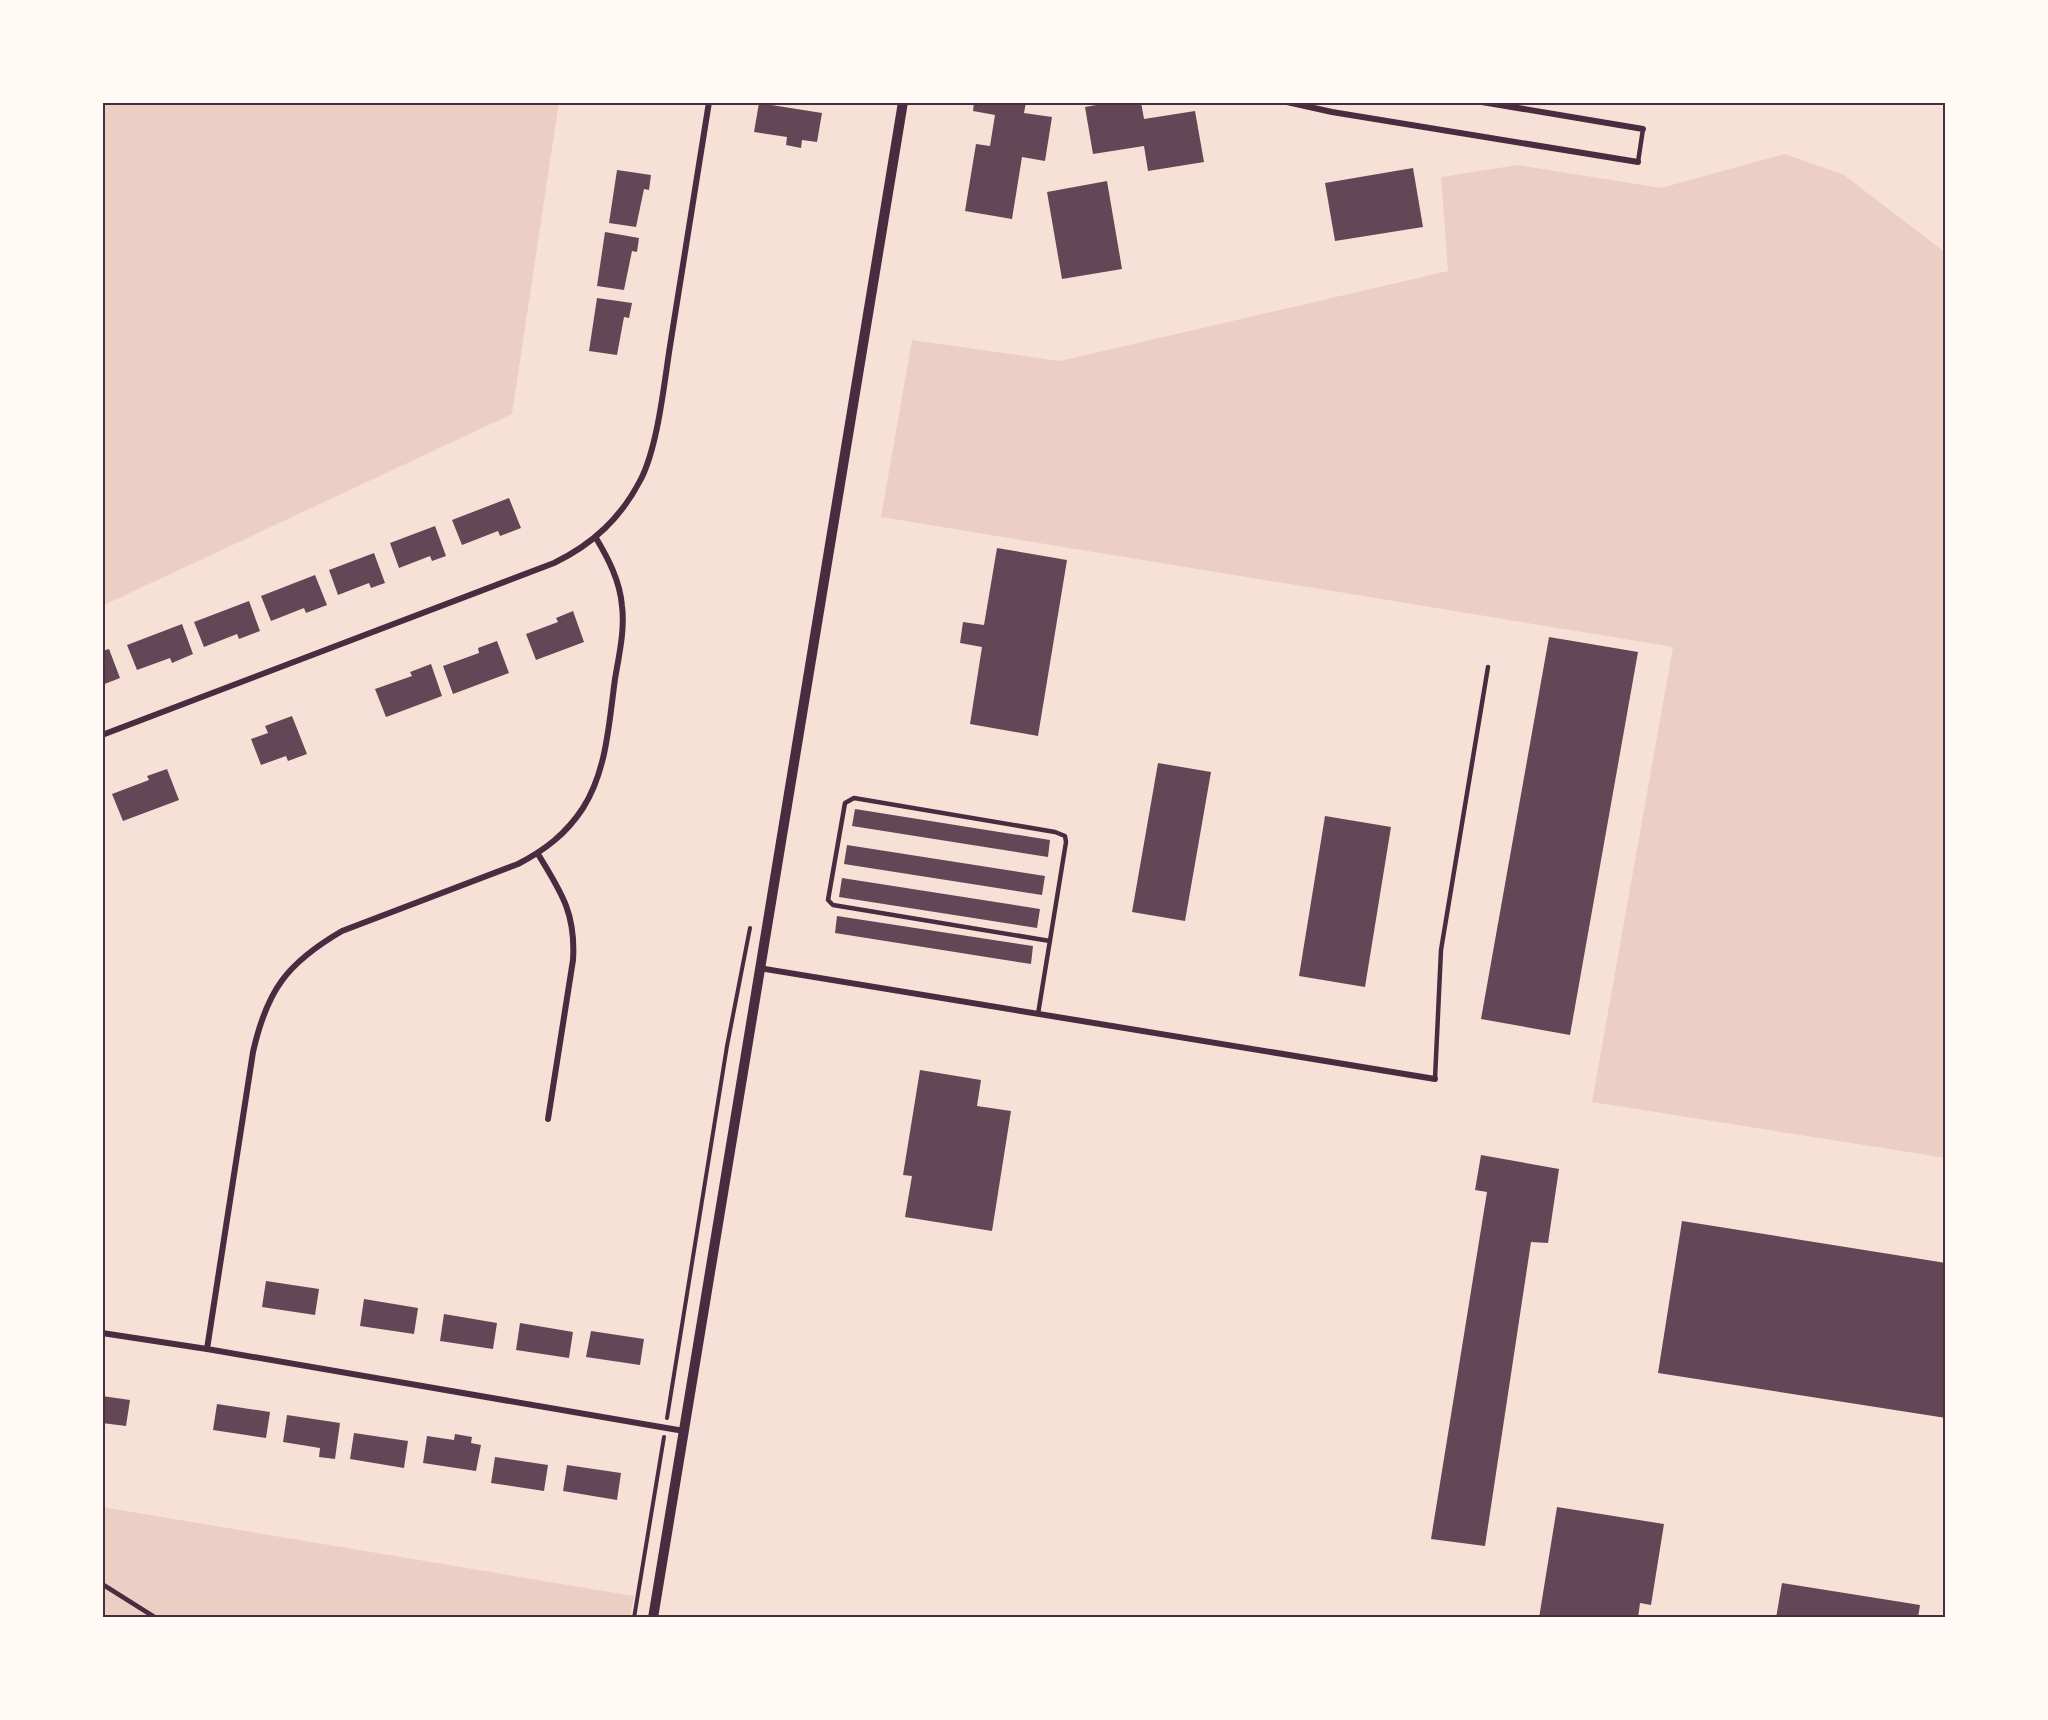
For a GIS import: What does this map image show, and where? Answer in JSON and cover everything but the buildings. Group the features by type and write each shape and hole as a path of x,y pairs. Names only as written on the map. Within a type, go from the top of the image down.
{"street":[{"path":"102,735 554,563 596,538 612,522 629,501 642,477 651,452 709,102"},
{"path":"653,1618 903,102"},
{"path":"1287,102 1332,112 1638,162"},
{"path":"1482,102 1643,129"},
{"path":"207,1348 253,1052 266,1009 283,977 297,962 342,931 518,864 538,854 570,826 584,806 595,783 605,747 623,628 623,606 614,573 596,538"},
{"path":"538,854 563,896 572,924 574,942 548,1119"},
{"path":"759,968 1435,1079"},
{"path":"102,1333 207,1348 684,1431"}],"lane":[{"path":"1638,162 1643,129"},
{"path":"1435,1079 1441,950 1488,667"},
{"path":"1038,1014 1050,941 1066,842 1065,836 1056,832 854,798 845,803 828,900 833,905 1050,941"},
{"path":"102,1584 156,1618"}],"path":[{"path":"634,1618 663,1444"}],"shaded area":[{"path":"102,102 559,102 512,414 102,606"},
{"path":"1785,154 1844,175 1946,253 1946,1158 1592,1102 1673,647 881,517 912,340 1060,361 1448,271 1441,177 1518,165 1661,188"},
{"path":"102,1507 634,1596 630,1618 102,1618"}]}
